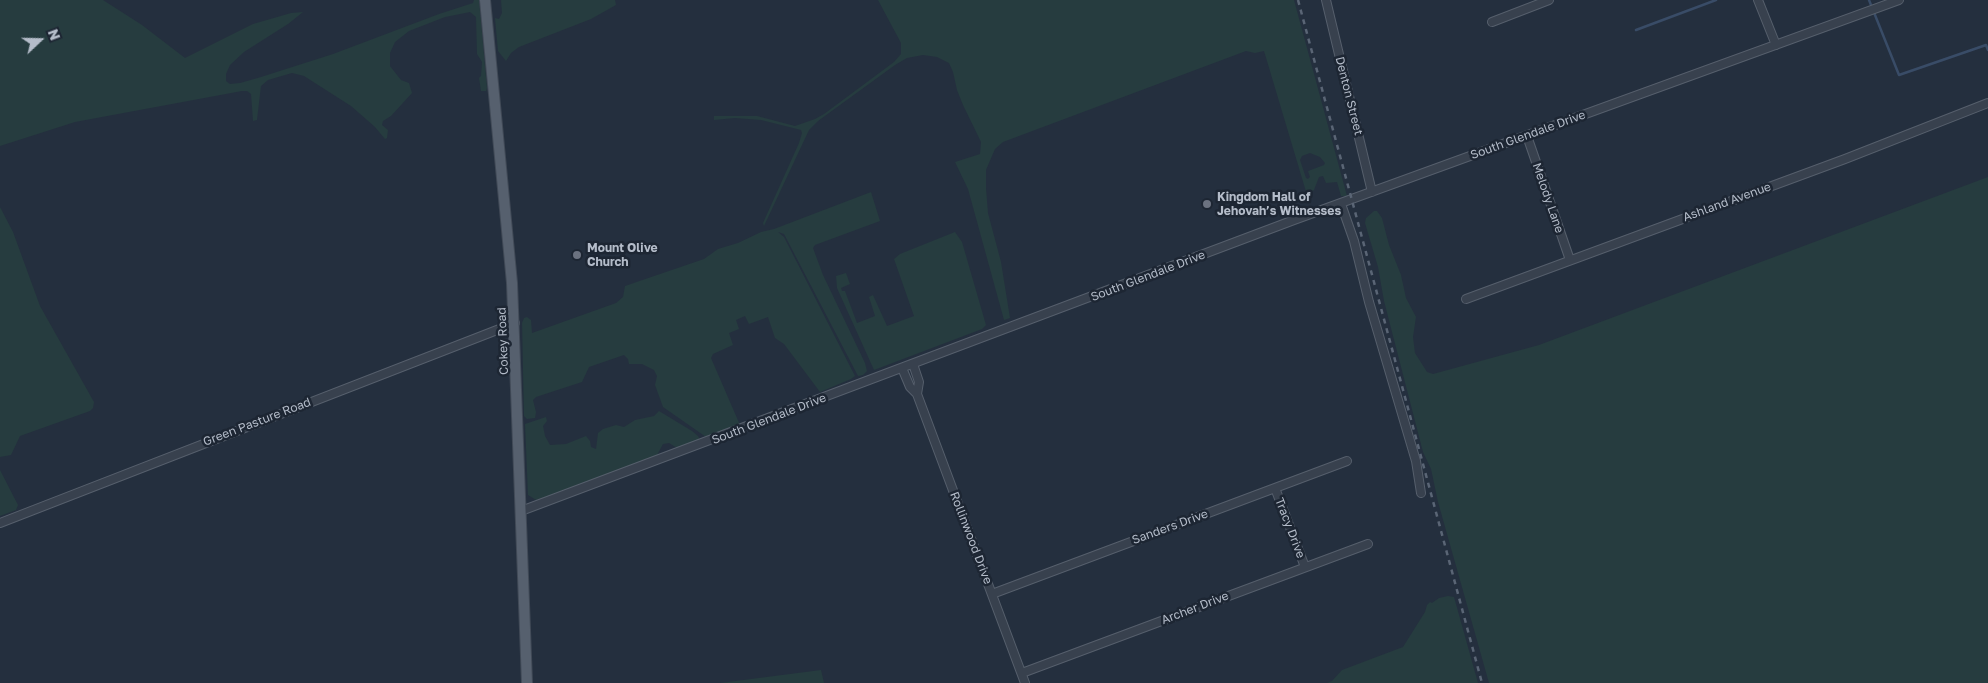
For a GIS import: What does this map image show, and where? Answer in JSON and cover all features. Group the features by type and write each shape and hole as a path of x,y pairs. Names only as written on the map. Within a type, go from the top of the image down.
{"main road":[{"name":"Cokey Road","path":"485,0 507,217 515,323 527,683"}],"street":[{"name":"Denton Street","path":"1326,0 1372,192"},
{"path":"1492,22 1549,0"},
{"path":"1758,0 1776,45"},
{"name":"South Glendale Drive","path":"522,511 1372,192 1899,0"},
{"name":"Ashland Avenue","path":"1466,299 1845,159 1988,103"},
{"name":"Melody Lane","path":"1527,136 1570,260"},
{"path":"1341,204 1354,241 1369,302 1416,461 1421,493"},
{"name":"Green Pasture Road","path":"0,523 515,323"},
{"name":"Rollinwood Drive","path":"913,364 919,382 917,394"},
{"name":"Rollinwood Drive","path":"902,368 910,387 917,394 1025,682"},
{"name":"Sanders Drive","path":"992,594 1348,461"},
{"name":"Tracy Drive","path":"1275,488 1305,567"},
{"name":"Archer Drive","path":"1022,673 1368,544"}],"green space":[{"path":"0,0 103,0 142,25 185,58 253,24 291,13 303,12 288,24 244,52 230,65 226,74 226,81 230,84 261,77 333,54 473,3 474,0 479,0 487,88 486,91 481,91 479,78 481,76 482,62 477,54 476,17 470,12 445,17 409,31 395,42 390,53 390,66 401,80 409,83 412,93 391,116 383,121 382,125 388,130 387,138 385,139 375,127 351,106 304,76 292,73 268,80 261,86 257,120 253,121 251,94 247,91 242,91 75,122 0,146"},
{"path":"501,0 615,0 616,5 591,19 519,47 511,53 506,61 498,51 495,18 499,19 502,13"},
{"path":"878,0 1294,0 1347,196 1341,196 1337,182 1326,183 1323,176 1319,177 1314,190 1307,195 1264,51 1255,53 1246,51 1003,142 995,149 986,170 986,188 988,213 1001,262 1010,318 1004,320 968,189 955,162 980,154 981,142 963,105 949,63 937,57 923,55 907,58 895,65 818,121 809,130 764,226 763,223 799,143 801,130 761,120 735,118 714,120 714,116 757,116 795,126 815,119 894,62 901,54 901,43","holes":["1310,153 1320,157 1325,163 1324,165 1308,171 1310,177 1306,178 1300,160 1302,156"]},
{"path":"1988,177 1988,683 1489,683 1438,502 1431,469 1423,452 1384,301 1378,267 1365,223 1366,218 1374,211 1377,211 1382,218 1389,245 1401,275 1406,298 1416,317 1413,337 1415,353 1427,372 1433,374 1539,345"},
{"path":"871,192 880,221 815,245 813,248 823,275 865,363 867,371 863,375 858,376 784,234 778,232 784,237 855,376 851,379 820,392 784,344 775,338 768,317 749,324 745,316 736,320 739,329 729,333 733,345 713,354 711,358 740,425 706,437 663,407 655,385 657,376 654,370 642,364 629,364 628,359 624,355 589,367 582,382 536,397 533,400 536,412 535,418 527,419 524,416 522,323 524,318 527,317 531,320 532,333 616,303 623,297 625,286 704,259 718,249"},
{"path":"0,207 13,232 40,306 94,402 93,408 90,411 20,436 11,455 0,457"},
{"path":"955,232 962,242 986,325 982,329 874,370 837,288 836,276 846,273 850,284 841,288 842,291 845,291 857,323 875,316 869,297 873,295 887,326 914,316 894,259 900,254"},
{"path":"659,411 692,431 700,440 679,449 669,443 663,444 656,457 544,498 536,500 528,495 525,424 546,417 547,421 543,426 545,436 550,445 566,444 586,436 590,441 591,447 596,449 598,433 603,429 616,425 624,427 635,420 654,416"},
{"path":"0,470 18,505 16,510 0,516"},
{"path":"1454,597 1478,683 1327,683 1332,681 1342,670 1403,647 1425,612 1427,605 1439,598"},
{"path":"821,670 824,683 720,683"}],"waterway":[{"path":"1636,30 1716,0"},
{"path":"1869,0 1899,75 1986,45 1988,50"}],"railway":[{"path":"1298,0 1482,683"}],"place":[{"name":"Kingdom Hall of Jehovah’s Witnesses","path":"1207,204"},
{"name":"Mount Olive Church","path":"577,255"}]}
